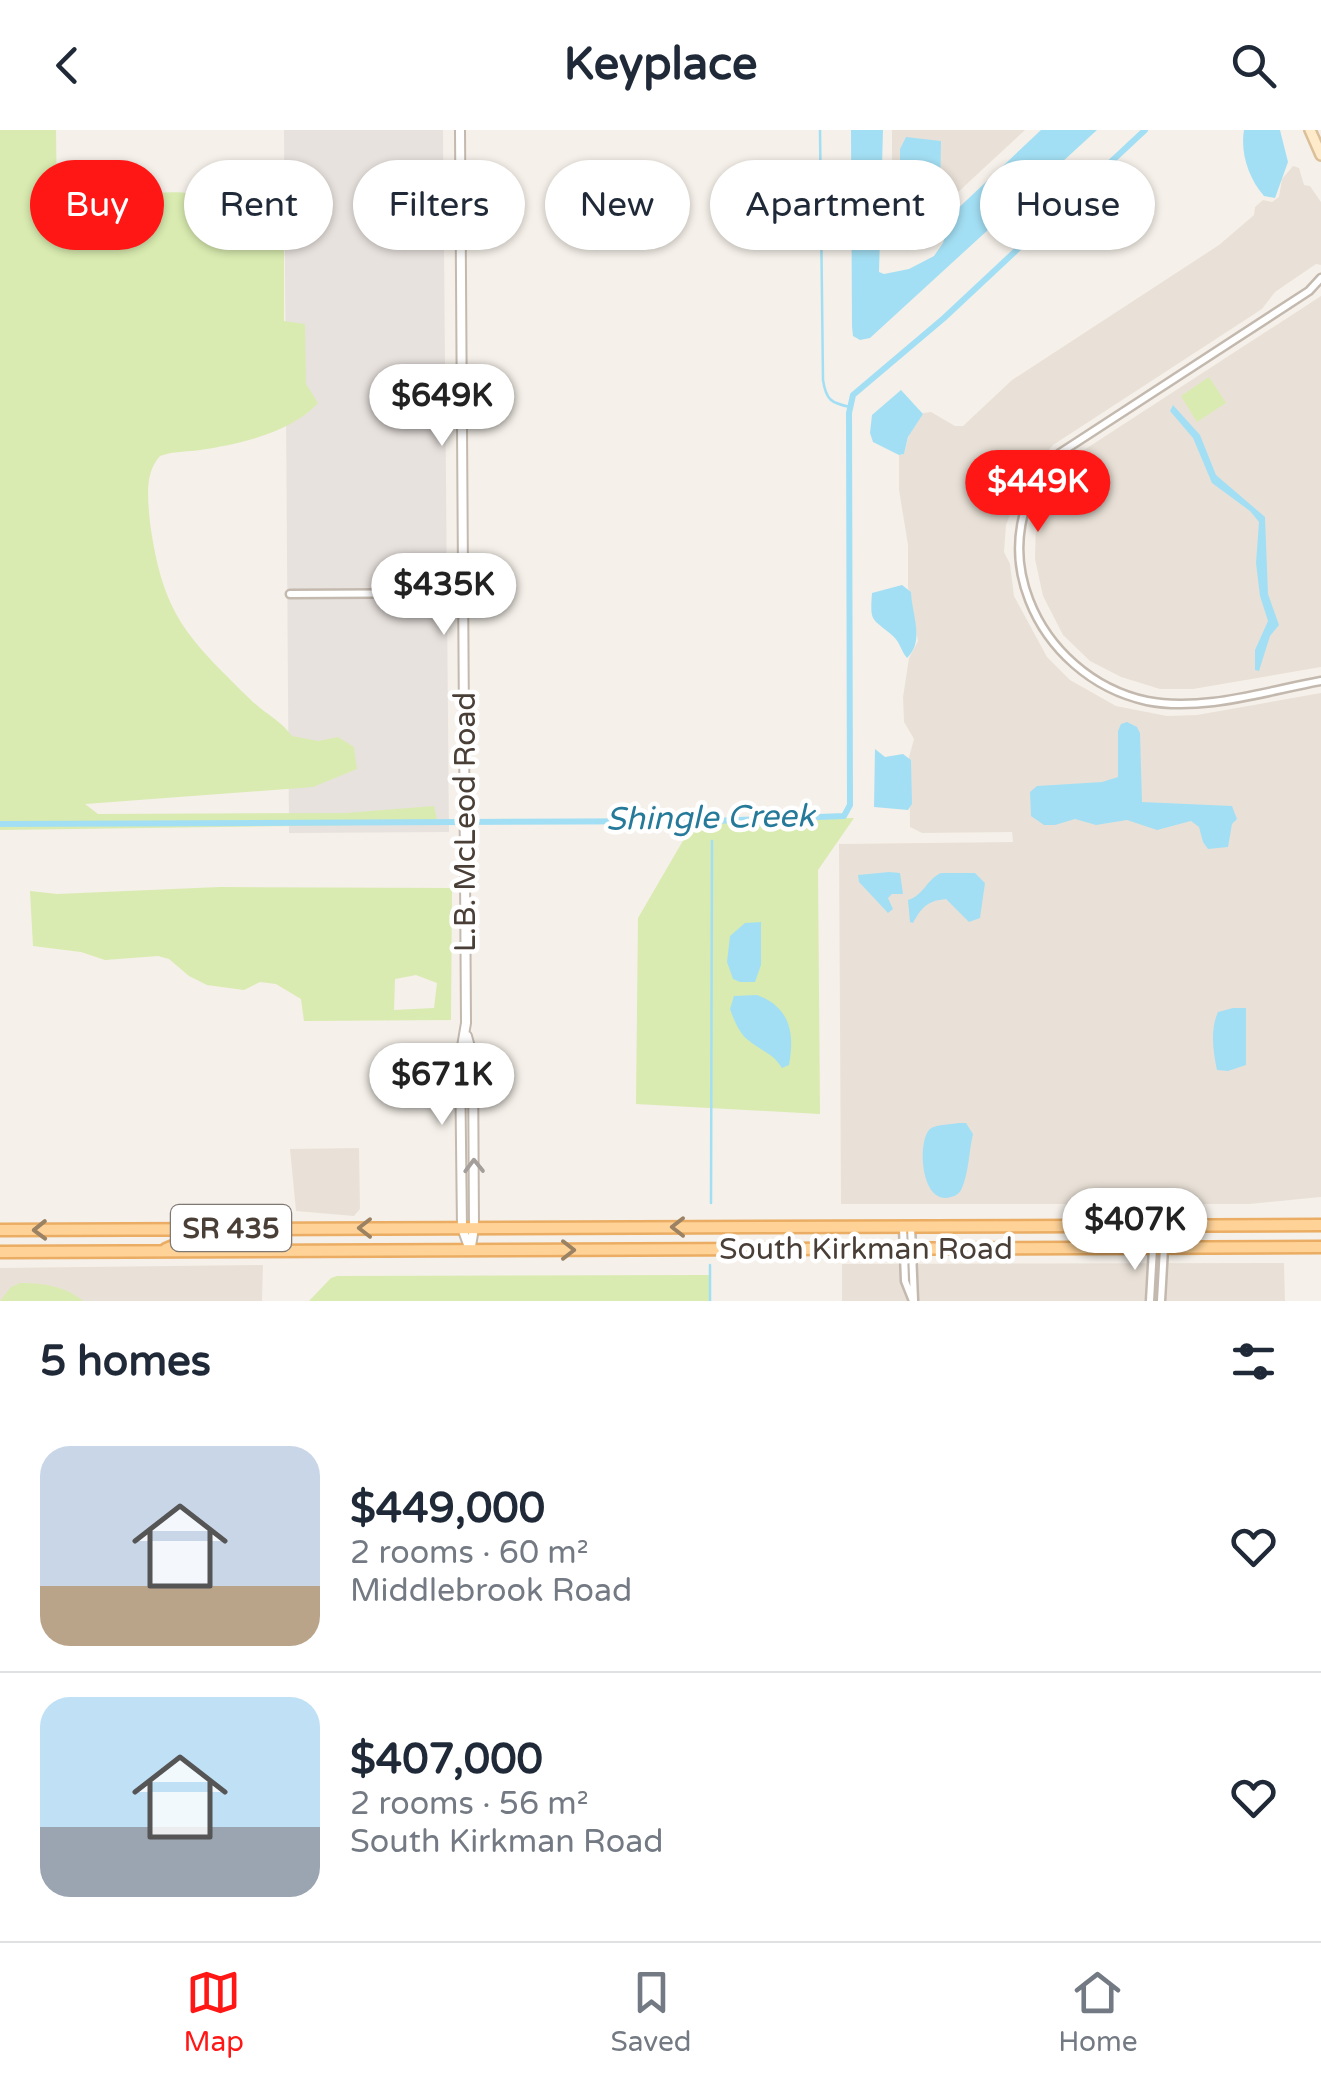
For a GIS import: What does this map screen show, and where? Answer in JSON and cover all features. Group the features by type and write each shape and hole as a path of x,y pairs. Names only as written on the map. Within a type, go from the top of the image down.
{"main road":[{"path":"1310,130 1321,155"},
{"path":"1262,1225 1262,1247"},
{"name":"South Kirkman Road","path":"468,1228 1321,1225"},
{"path":"160,1251 185,1242 203,1228"},
{"name":"SR 435","path":"0,1230 468,1228"},
{"name":"South Kirkman Road","path":"470,1250 1321,1247"},
{"name":"SR 435","path":"0,1252 470,1250"}],"street":[{"name":"L.B. McLeod Road","path":"460,130 466,1034 473,1058 470,1250"},
{"path":"1321,278 1310,290 1060,453 1029,496 1019,548 1029,600 1048,636 1075,666 1117,691 1157,702 1184,704 1321,682"},
{"path":"1310,290 1321,287"},
{"path":"290,594 462,593"},
{"path":"907,1226 905,1281 913,1301"},
{"path":"1150,1301 1158,1248"},
{"path":"1158,1248 1162,1301"}],"shaded area":[{"path":"284,130 443,130 443,160 353,160 353,250 444,250 449,832 289,833 285,250 333,250 333,160 284,160"},
{"path":"892,130 1025,130 993,160 980,160 980,172 960,190 960,160 892,160"},
{"path":"1293,166 1299,168 1304,185 1310,186 1321,202 1321,265 1316,264 1275,292 1262,309 1053,445 1020,489 1006,525 1004,552 1010,564 1014,596 1047,657 1070,680 1116,706 1167,716 1197,715 1321,693 1321,1197 1249,1204 841,1204 839,844 1013,842 1012,832 922,833 910,827 909,757 914,739 904,722 903,697 909,658 918,641 908,587 899,455 904,454 909,435 923,413 931,412 955,426 963,426 1012,380 1219,245 1254,215 1255,207 1263,200 1272,202 1279,197 1282,179"},
{"path":"1321,296 1321,667 1193,689 1160,689 1121,677 1090,661 1063,635 1043,596 1035,559 1036,517 1045,487 1087,448"},
{"path":"359,1148 360,1209 354,1216 296,1211 290,1149"},
{"path":"1284,1263 1285,1301 842,1301 842,1264"},
{"path":"263,1265 262,1301 0,1301 0,1268"}],"green space":[{"path":"0,130 56,130 56,160 30,160 30,250 164,250 164,193 179,192 184,192 184,250 284,250 284,321 305,324 306,384 318,403 294,422 264,436 160,456 149,479 150,523 162,581 194,641 292,736 318,741 338,737 354,747 357,769 313,787 85,804 98,814 345,813 434,806 438,824 0,830"},
{"path":"1209,377 1226,403 1197,422 1181,396"},
{"path":"854,818 818,870 820,1114 636,1104 638,918 691,827 695,822"},
{"path":"220,887 452,888 451,1020 304,1021 301,999 276,984 260,982 244,990 207,985 169,959 158,956 105,960 81,952 33,946 30,891 57,894","holes":["416,975 437,983 434,1008 394,1010 395,979"]},
{"path":"711,1275 711,1301 309,1301 337,1276"},
{"path":"20,1283 53,1286 83,1301 0,1301 11,1287"}],"water":[{"path":"851,130 883,130 882,160 851,160"},
{"path":"1041,130 1097,130 1064,160 1009,160"},
{"path":"1244,130 1280,130 1288,162 1275,198 1264,196 1250,174 1243,148"},
{"path":"906,137 941,141 941,160 900,160"},
{"path":"980,188 980,237 870,338 860,340 853,336 852,250 880,250 879,272 884,274 909,269 938,250 960,250 960,206"},
{"path":"901,390 923,414 908,437 904,454 899,455 873,442 870,433 872,415"},
{"path":"1173,405 1200,435 1216,475 1265,517 1268,594 1279,625 1270,636 1259,671 1255,670 1255,650 1268,621 1256,563 1259,522 1212,483 1193,438 1170,411"},
{"path":"902,585 911,592 916,627 915,644 907,658 871,610 872,593"},
{"path":"1127,722 1140,733 1142,802 1232,806 1237,819 1232,824 1228,847 1208,849 1199,827 1191,821 1157,830 1127,820 1096,825 1075,819 1044,825 1031,816 1030,792 1037,786 1102,782 1118,777 1118,731"},
{"path":"875,749 885,757 903,754 911,760 912,804 908,810 874,807"},
{"path":"900,873 903,894 888,898 893,909 888,913 859,882 858,875"},
{"path":"941,873 975,873 985,883 980,918 969,922 946,899 930,903 910,922 908,900"},
{"path":"761,922 761,965 755,982 740,982 733,979 727,962 730,936 745,923"},
{"path":"757,995 777,1006 788,1022 791,1053 789,1065 782,1068 745,1037 730,1009 734,996"},
{"path":"1246,1008 1246,1065 1217,1070 1215,1019 1218,1012"},
{"path":"966,1123 973,1134 966,1175 958,1194 941,1197 933,1192 924,1172 925,1137 935,1127"}],"waterway":[{"path":"820,130 823,380 830,400 850,407"},
{"name":"Shingle Creek","path":"0,824 713,821 844,816 850,805 849,413 853,395 944,318 1145,130"},
{"path":"711,1203 712,841"},
{"path":"710,1265 710,1301"}]}
